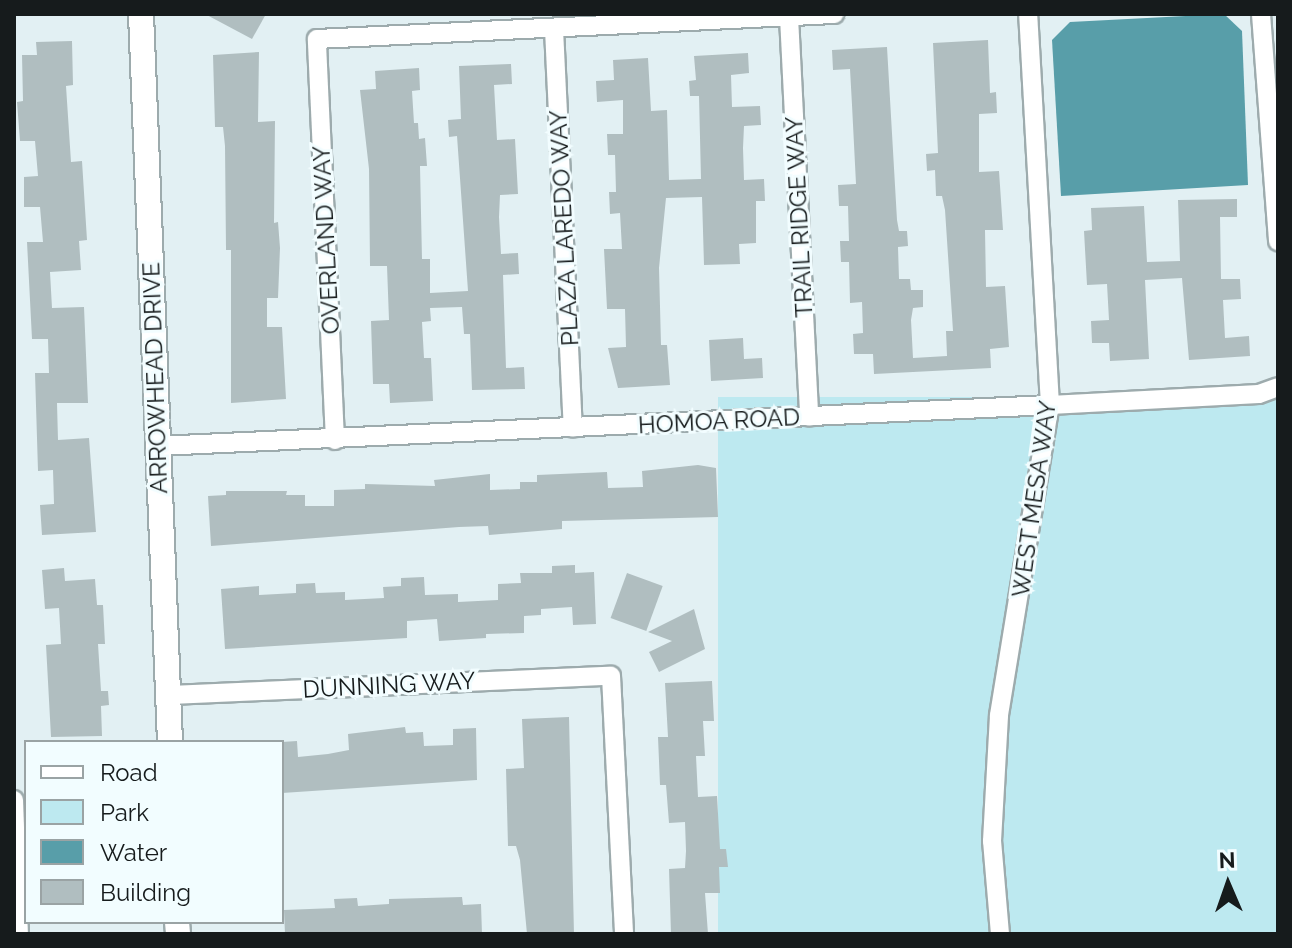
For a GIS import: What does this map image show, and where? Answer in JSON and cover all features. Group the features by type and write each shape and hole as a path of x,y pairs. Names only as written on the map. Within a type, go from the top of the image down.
{"main road":[{"name":"ARROWHEAD DRIVE","path":"141,14 170,740"}],"street":[{"path":"554,29 834,14"},
{"name":"WEST MESA WAY","path":"1000,934 992,841 999,715 1050,405 1028,14"},
{"path":"1261,14 1278,241"},
{"name":"TRAIL RIDGE WAY","path":"789,17 809,417"},
{"name":"OVERLAND WAY","path":"335,440 317,39 554,29"},
{"name":"PLAZA LAREDO WAY","path":"554,29 573,428"},
{"name":"HOMOA ROAD","path":"158,446 1259,394 1278,387"},
{"name":"DUNNING WAY","path":"168,695 611,676 624,934"},
{"path":"14,800 19,934"}],"green space":[{"path":"718,397 1278,397 1278,934 718,934"}],"water":[{"path":"1224,14 1242,31 1248,185 1061,196 1052,40 1070,22"}],"building":[{"path":"205,14 266,14 252,39"},
{"path":"988,40 990,93 996,92 997,113 979,114 979,172 999,171 1003,230 985,230 986,287 1005,286 1009,347 990,349 991,368 874,374 873,354 854,354 853,334 863,333 862,302 850,303 849,262 841,262 840,241 849,241 848,206 839,206 838,185 856,184 850,69 833,70 832,50 887,47 897,220 899,231 907,231 908,246 898,247 899,279 910,279 911,290 923,290 923,307 913,308 911,320 913,358 947,356 946,331 953,331 945,210 942,196 936,196 935,170 927,171 926,154 938,153 933,43"},
{"path":"72,41 73,85 66,86 71,162 82,161 87,240 79,241 81,270 50,272 52,308 84,307 88,403 57,403 58,440 89,438 96,532 42,535 40,505 54,504 53,470 38,471 35,373 49,373 48,339 32,339 27,242 43,242 40,207 24,207 24,177 38,176 35,141 20,141 17,102 23,101 22,55 37,55 36,42"},
{"path":"259,52 258,122 275,121 274,223 278,222 280,248 278,298 267,298 267,327 282,327 286,399 231,403 231,250 226,250 225,146 223,127 215,127 213,55"},
{"path":"748,53 749,73 731,75 732,107 760,106 761,125 744,126 743,148 744,180 764,179 765,201 756,201 756,243 739,244 740,264 704,265 702,197 666,198 659,268 661,345 667,345 670,385 618,388 608,348 626,347 625,309 607,309 604,249 622,249 620,213 610,214 609,192 616,192 615,155 608,155 607,134 623,134 623,100 597,102 596,81 614,80 613,60 648,58 651,111 667,110 669,180 701,179 699,96 690,96 689,81 696,80 694,56"},
{"path":"511,64 512,84 494,85 497,140 515,139 518,194 500,195 499,217 501,254 518,253 519,274 503,275 506,368 524,367 525,389 472,390 470,334 464,334 462,307 430,308 431,321 422,322 424,358 431,358 433,401 390,403 389,384 373,384 371,321 389,320 387,266 370,266 369,169 360,90 376,89 375,71 419,68 420,90 412,91 414,123 418,123 419,139 425,138 427,166 420,166 422,259 430,259 430,293 468,291 457,136 449,137 448,120 461,119 459,66"},
{"path":"1237,199 1237,217 1220,217 1221,279 1240,279 1241,299 1223,300 1225,338 1249,336 1250,356 1189,360 1182,278 1145,280 1149,359 1110,361 1109,343 1092,343 1091,321 1109,320 1107,284 1087,285 1084,231 1092,230 1091,208 1144,206 1147,262 1180,261 1178,200"},
{"path":"743,338 744,359 762,358 763,378 711,381 709,340"},
{"path":"698,465 716,468 718,517 562,521 562,529 489,535 488,526 459,527 211,546 208,496 226,495 226,491 287,491 286,495 305,495 305,506 334,506 334,490 365,489 365,484 435,486 434,480 490,474 490,490 520,489 520,482 537,482 537,475 607,472 608,488 643,487 642,471"},
{"path":"575,565 575,573 594,572 596,624 573,625 572,607 541,609 541,615 524,616 524,633 486,634 486,638 439,641 437,619 407,621 407,638 225,649 221,589 259,586 259,595 296,593 296,584 315,583 316,593 345,592 345,600 384,598 383,587 401,586 401,578 424,577 425,595 458,594 458,602 498,600 498,584 521,583 520,573 552,573 552,566"},
{"path":"64,568 65,581 95,579 97,605 103,605 105,644 98,644 101,691 108,691 109,705 101,706 102,736 51,737 46,645 61,644 59,608 45,609 42,570"},
{"path":"627,573 663,586 646,631 611,618"},
{"path":"694,609 705,649 659,672 649,652 672,641 648,632"},
{"path":"712,681 714,721 703,721 705,756 696,756 698,797 717,796 720,849 726,849 728,867 719,867 720,893 705,893 708,934 671,934 669,869 685,868 686,851 685,822 669,823 666,785 660,785 658,737 668,737 665,683"},
{"path":"569,717 574,934 527,934 520,860 516,846 508,846 506,769 524,768 522,719"},
{"path":"405,727 406,733 423,732 424,746 453,745 453,729 476,728 477,780 284,793 284,742 297,741 298,757 328,754 349,750 348,734"},
{"path":"462,897 463,905 481,904 482,934 285,934 284,910 335,908 334,899 357,898 358,906 389,904 389,899"}]}
